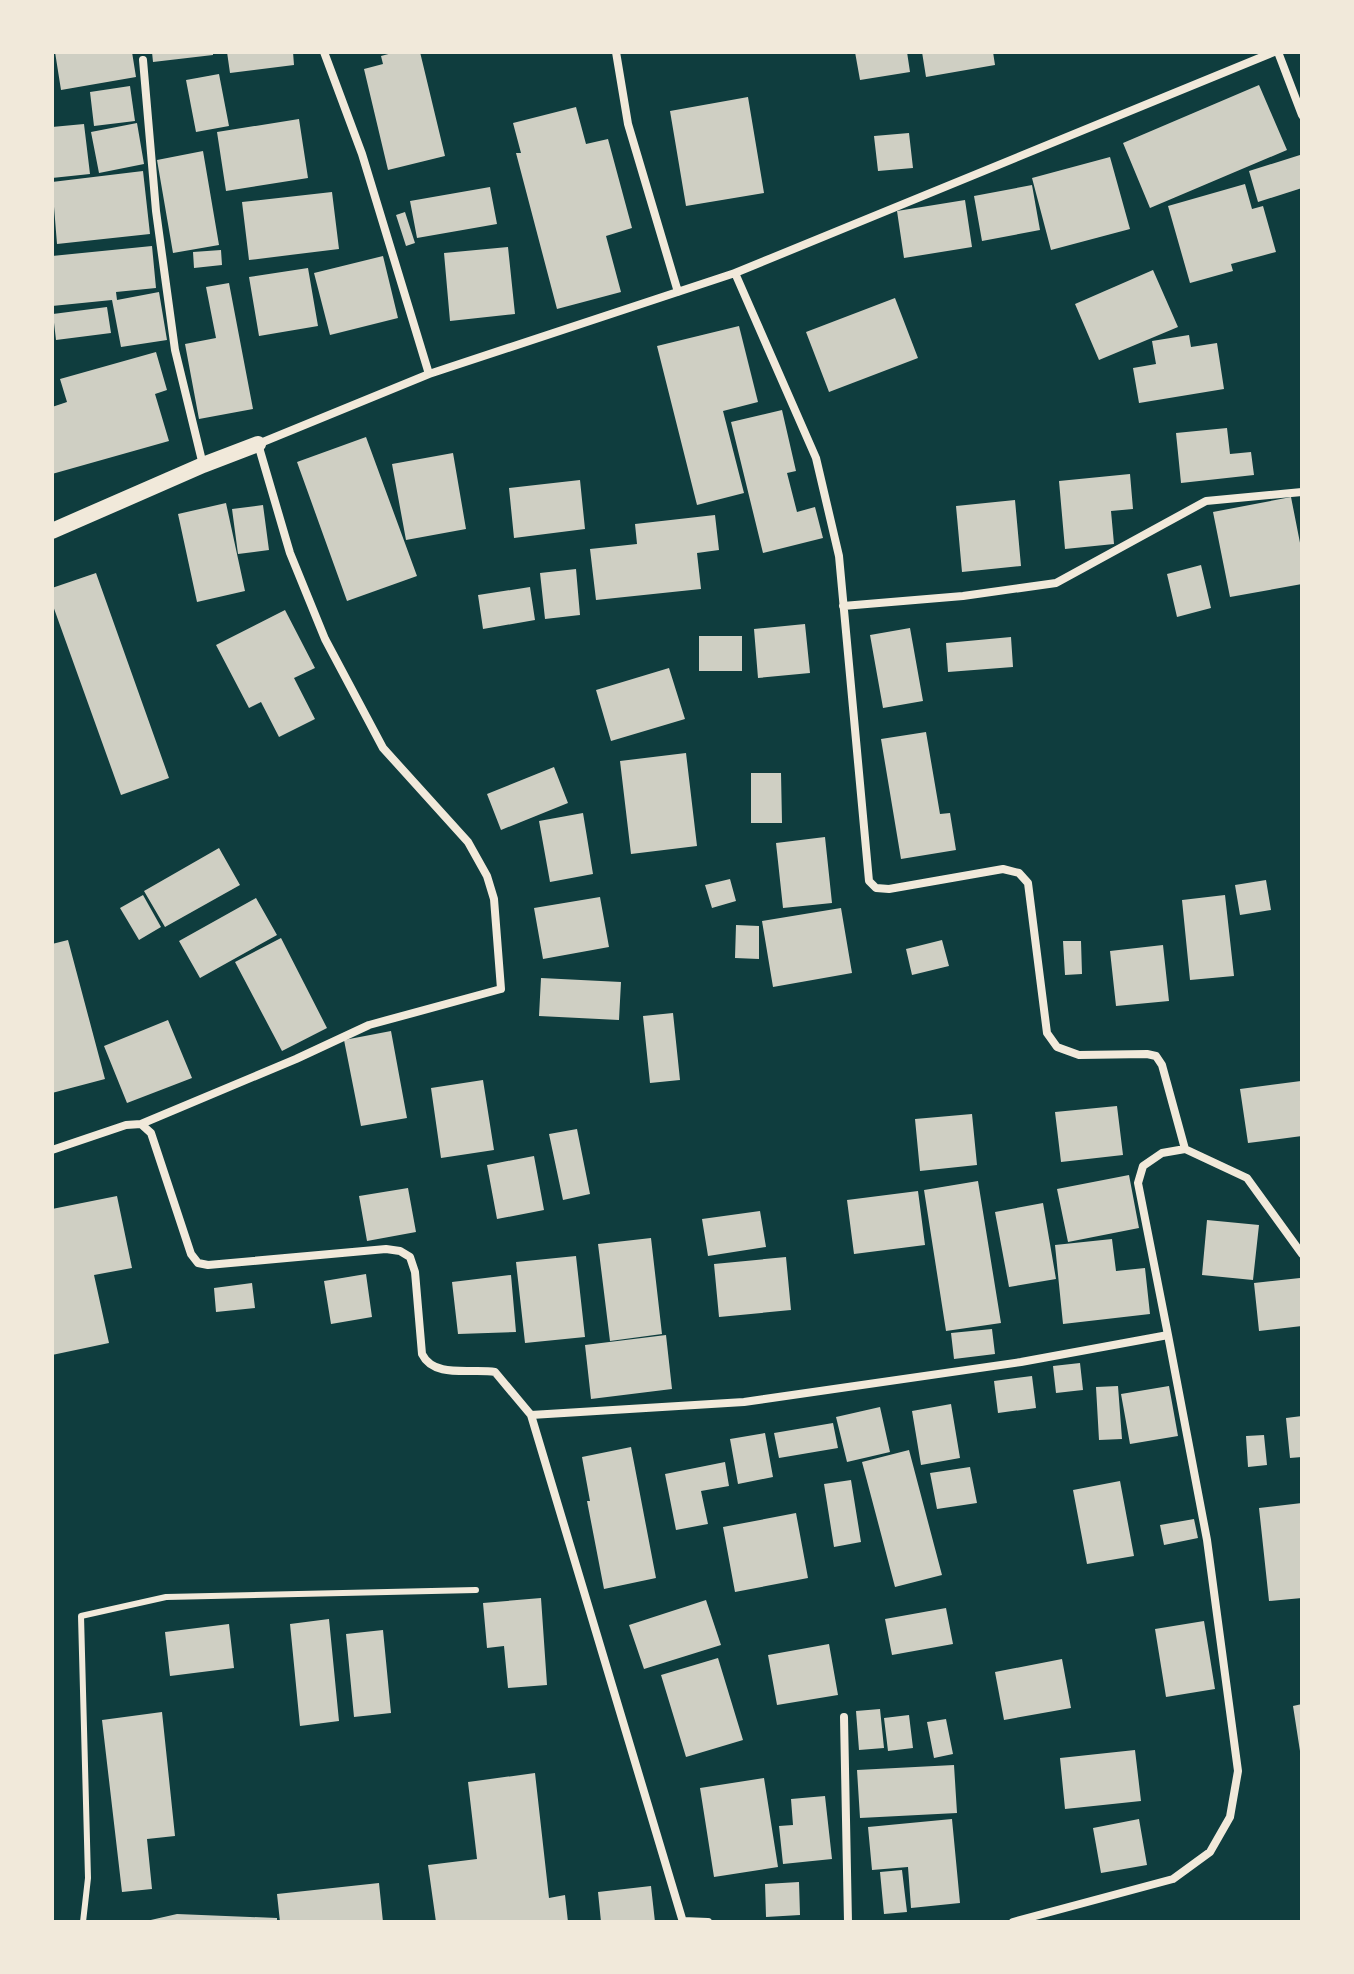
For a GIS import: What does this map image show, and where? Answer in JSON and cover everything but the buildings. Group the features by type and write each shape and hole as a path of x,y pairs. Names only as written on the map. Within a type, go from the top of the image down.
{"main road":[{"path":"52,531 258,444"}],"street":[{"path":"324,52 362,154 429,374"},
{"path":"616,52 628,124 678,292"},
{"path":"52,1150 126,1125 141,1124 369,1025 501,989 494,899 487,876 468,842 383,748 325,639 290,553 258,444 429,374 735,273 1276,52 1302,115"},
{"path":"143,60 156,211 175,350 203,465"},
{"path":"735,273 816,458 839,556 869,881 876,888 889,889 1003,869 1019,873 1028,883 1047,1033 1057,1047 1079,1055 1156,1056 1162,1065 1185,1149"},
{"path":"843,606 963,596 1056,583 1206,501 1302,492"},
{"path":"141,1124 151,1133 191,1254 198,1263 208,1265 386,1249 400,1251 410,1257 415,1272 422,1354 426,1362 438,1369 495,1372 531,1415 683,1921 708,1922"},
{"path":"1013,1922 1173,1879 1210,1852 1230,1817 1238,1771 1207,1540 1138,1183 1143,1166 1162,1153 1185,1149 1247,1178 1302,1254"},
{"path":"531,1415 744,1402 1021,1362 1168,1335"},
{"path":"844,1717 848,1922"}],"lane":[{"path":"83,1922 88,1878 81,1616 166,1597 476,1590"}]}
